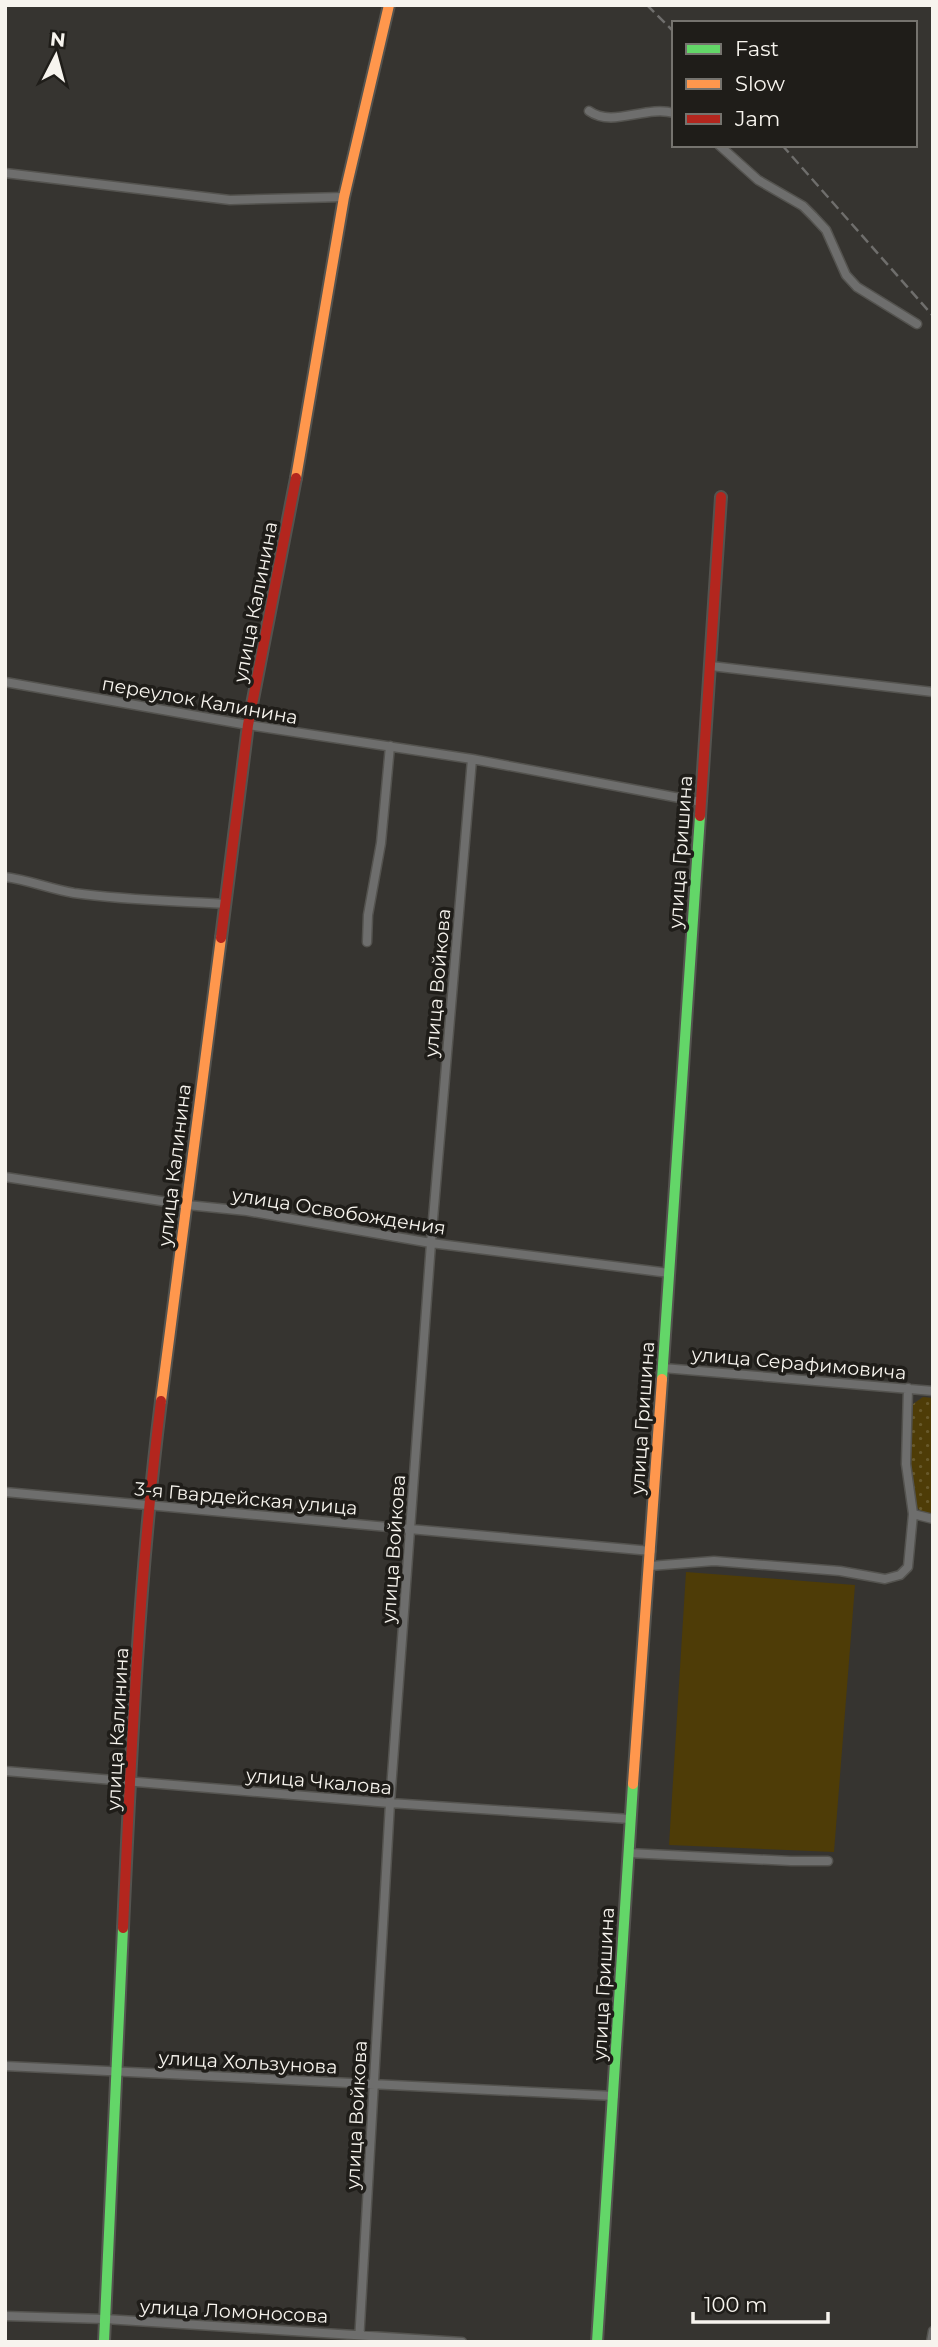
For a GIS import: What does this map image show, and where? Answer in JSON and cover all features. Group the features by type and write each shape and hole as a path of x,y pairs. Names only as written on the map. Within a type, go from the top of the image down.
{"street":[{"name":"улица Калинина","path":"104,2342 130,1782 148,1506 248,725 292,504 344,197 389,5"},
{"path":"589,111 600,117 612,118 658,109 672,112"},
{"path":"721,147 758,180 803,206 813,216 826,230 846,275 858,287 917,324"},
{"path":"5,173 230,200 344,197"},
{"name":"улица Гришина","path":"597,2342 630,1819 650,1566 721,497"},
{"path":"711,666 933,692"},
{"name":"переулок Калинина","path":"5,682 248,725 472,759 701,802"},
{"path":"367,942 368,915 381,844 390,746"},
{"name":"улица Войкова","path":"359,2338 390,1802 431,1243 472,759"},
{"path":"5,877 100,897 225,904"},
{"name":"улица Освобождения","path":"5,1177 187,1205 247,1211 431,1243 669,1273"},
{"name":"улица Серафимовича","path":"663,1367 933,1391"},
{"path":"650,1566 714,1561 840,1571 885,1579 900,1575 908,1567 913,1514 906,1464 908,1388"},
{"name":"3-я Гвардейская улица","path":"5,1492 651,1551"},
{"path":"913,1514 933,1519"},
{"name":"улица Чкалова","path":"5,1771 630,1819"},
{"path":"628,1853 828,1861"},
{"name":"улица Хользунова","path":"5,2066 614,2096"},
{"name":"улица Ломоносова","path":"5,2316 105,2319 359,2338 461,2342"},
{"path":"932,2342 933,2331"}],"shaded area":[{"path":"923,1397 933,1398 933,1516 914,1505 910,1463 913,1404"},
{"path":"686,1572 855,1585 834,1852 669,1845"}],"railway":[{"path":"647,5 672,30"},
{"path":"784,147 933,316"}],"traffic: fast":[{"path":"662,1379 700,816"},
{"path":"597,2342 633,1784"},
{"path":"104,2342 123,1928"}],"traffic: slow":[{"path":"296,478 344,197 389,5"},
{"path":"161,1401 221,938"},
{"path":"633,1784 662,1379"}],"traffic: jam":[{"path":"221,938 248,725 296,478"},
{"path":"700,816 721,497"},
{"path":"123,1928 141,1598 161,1401"}]}
